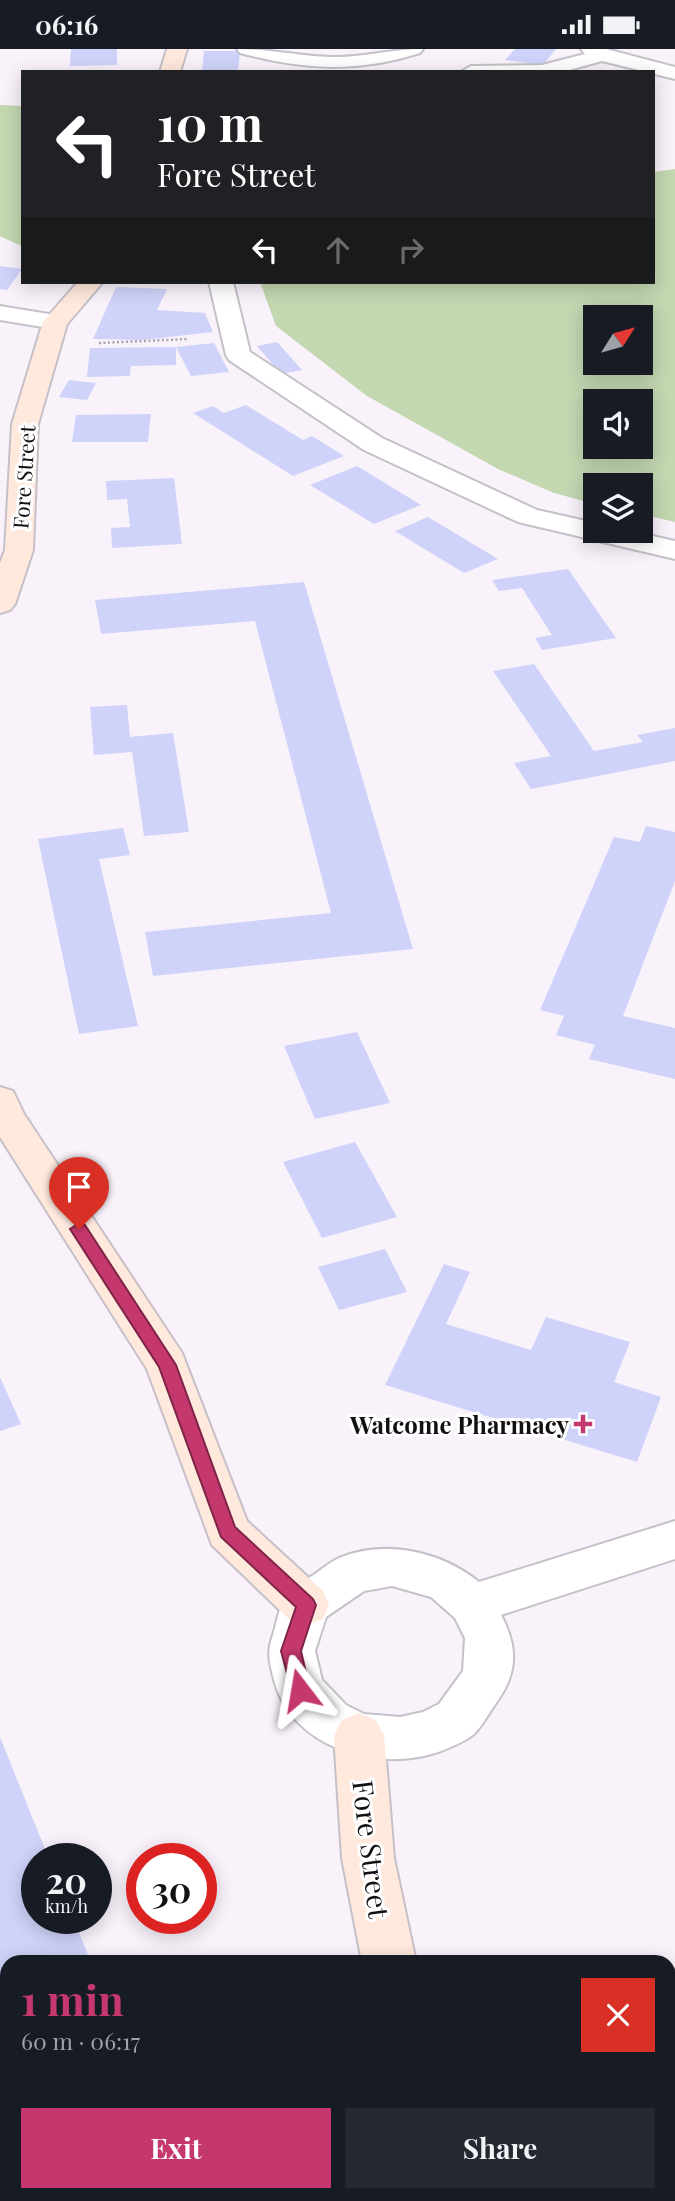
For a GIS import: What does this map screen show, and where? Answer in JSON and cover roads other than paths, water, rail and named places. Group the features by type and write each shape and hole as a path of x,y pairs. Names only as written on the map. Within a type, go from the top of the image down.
{"street":[{"path":"171,70 177,49"},
{"path":"247,49 285,59 322,64 387,59 413,49"},
{"path":"545,70 596,52 675,73"},
{"name":"Fore Street","path":"0,604 19,550 24,425 52,333 89,284"},
{"path":"221,284 238,355 373,444 528,516 675,550"},
{"path":"0,313 52,333"},
{"path":"0,1100 5,1116 167,1365 228,1532 306,1605"},
{"path":"472,1604 675,1540"},
{"path":"392,1567 423,1573 447,1583 472,1604 489,1638 487,1677 456,1719 432,1732 400,1739 359,1735 329,1720 300,1690 291,1651 306,1605 354,1573 392,1567"},
{"name":"Fore Street","path":"359,1735 368,1858 388,1955"}],"place":[{"name":"Watcome Pharmacy","path":"583,1424"}]}
